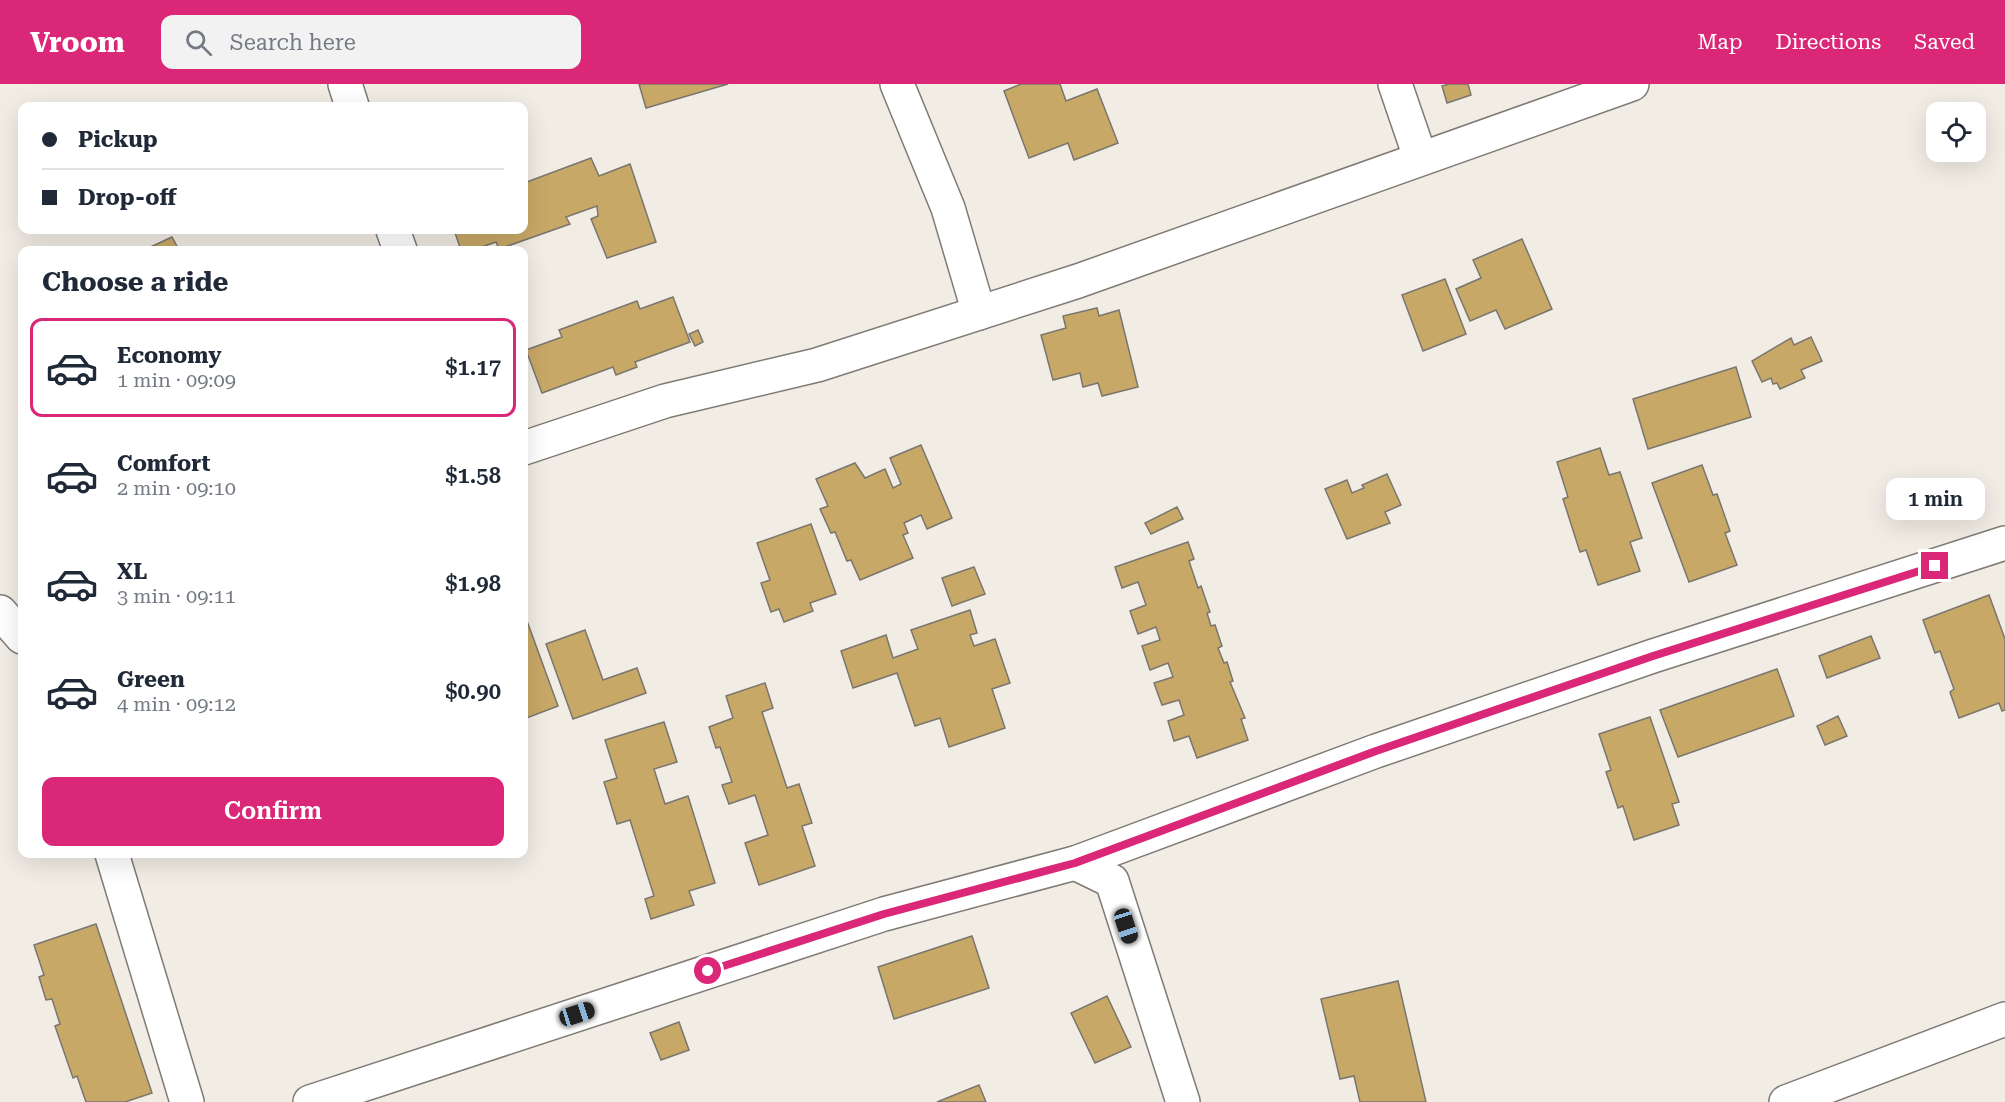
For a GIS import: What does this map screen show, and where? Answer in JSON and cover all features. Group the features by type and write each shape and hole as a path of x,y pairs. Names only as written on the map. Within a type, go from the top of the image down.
{"street":[{"path":"345,84 351,102"},
{"path":"897,84 948,208 979,313"},
{"path":"1395,84 1420,158"},
{"path":"528,447 665,401 817,365 1078,281 1632,84"},
{"path":"310,1102 884,914 1075,863 1376,751 1631,664 2005,543"},
{"path":"1112,881 1146,837"},
{"path":"113,858 188,1102"},
{"path":"1075,863 1112,881 1183,1102"},
{"path":"1786,1102 2005,1019"}],"building":[{"path":"639,84 728,84 646,108"},
{"path":"1021,84 1060,84 1066,101 1097,89 1118,143 1074,160 1068,143 1029,158 1004,91"},
{"path":"1468,84 1471,95 1447,103 1442,86"},
{"path":"591,158 599,176 630,164 656,242 607,258 591,219 598,216 597,206 566,217 570,224 508,246 498,246 496,242 484,246 460,246 455,234 528,234 528,182"},
{"path":"172,237 177,246 153,246"},
{"path":"1522,239 1552,309 1505,329 1496,310 1470,321 1456,289 1481,278 1473,260"},
{"path":"1445,279 1466,334 1423,351 1402,295"},
{"path":"673,297 690,342 635,362 637,367 616,375 613,367 542,393 528,355 528,349 562,337 559,330 637,301 640,309"},
{"path":"1097,308 1099,316 1119,310 1138,387 1102,396 1098,383 1083,387 1080,373 1053,380 1041,335 1066,328 1063,316"},
{"path":"698,330 703,342 695,346 689,334"},
{"path":"1811,337 1822,361 1801,370 1805,378 1780,389 1777,383 1773,384 1771,378 1762,382 1752,361 1791,338 1794,345"},
{"path":"1736,367 1751,417 1648,449 1633,399"},
{"path":"921,445 952,518 927,529 921,515 904,523 908,533 903,535 913,558 860,580 851,560 847,561 835,532 831,533 820,509 828,506 816,479 855,463 865,478 885,469 893,488 901,484 890,458"},
{"path":"1600,448 1609,475 1620,472 1642,538 1630,542 1640,571 1598,585 1586,550 1580,552 1563,499 1568,497 1557,462"},
{"path":"1702,465 1713,495 1717,494 1730,531 1725,533 1737,565 1689,582 1652,483"},
{"path":"1387,474 1401,505 1385,512 1390,523 1347,539 1325,489 1347,480 1352,493 1364,488 1362,485"},
{"path":"1177,507 1183,519 1151,534 1145,523"},
{"path":"811,524 836,594 810,603 813,611 784,622 779,609 771,612 761,583 770,580 757,543"},
{"path":"1188,542 1194,559 1189,561 1198,588 1201,586 1210,612 1207,613 1211,626 1215,625 1222,646 1218,648 1224,663 1227,662 1233,681 1230,682 1245,718 1241,719 1248,740 1197,758 1189,736 1174,741 1168,721 1184,715 1179,700 1162,705 1154,683 1173,677 1168,663 1150,670 1142,646 1160,640 1156,627 1138,634 1130,611 1146,605 1138,582 1122,588 1115,567"},
{"path":"974,567 985,594 952,606 942,578"},
{"path":"1989,595 2005,639 2005,710 2002,711 1999,703 1959,718 1950,692 1954,689 1940,651 1935,653 1923,620"},
{"path":"970,610 977,633 970,635 974,646 995,639 1010,683 992,689 1005,728 949,747 940,718 915,726 897,673 853,688 841,651 886,635 893,658 918,649 911,630"},
{"path":"528,624 558,706 528,717"},
{"path":"585,630 603,680 637,668 646,693 573,719 546,644"},
{"path":"1871,636 1880,658 1827,678 1819,656"},
{"path":"1777,669 1794,716 1678,757 1660,710"},
{"path":"765,683 773,708 762,712 787,788 799,784 812,823 802,826 815,866 759,885 745,843 768,835 755,795 729,804 722,785 732,782 720,747 716,748 709,727 733,718 726,696"},
{"path":"1838,716 1847,736 1825,745 1817,726"},
{"path":"1650,717 1679,802 1672,804 1679,825 1634,840 1623,806 1618,808 1606,772 1611,770 1599,734"},
{"path":"664,722 677,762 654,769 665,804 688,796 715,883 689,891 694,905 651,919 645,899 654,896 630,820 617,824 604,782 617,778 605,740"},
{"path":"96,924 152,1093 125,1102 86,1102 77,1076 73,1078 55,1026 60,1024 52,999 46,1000 39,977 44,975 34,945"},
{"path":"972,936 989,988 894,1019 878,967"},
{"path":"1398,981 1426,1102 1360,1102 1354,1076 1340,1079 1321,999"},
{"path":"1107,996 1131,1047 1095,1063 1071,1013"},
{"path":"679,1022 689,1050 661,1060 650,1033"},
{"path":"979,1085 986,1102 937,1102"}],"route":[{"path":"708,971 884,914 1075,863 1376,751 1653,656 1935,566"}]}
